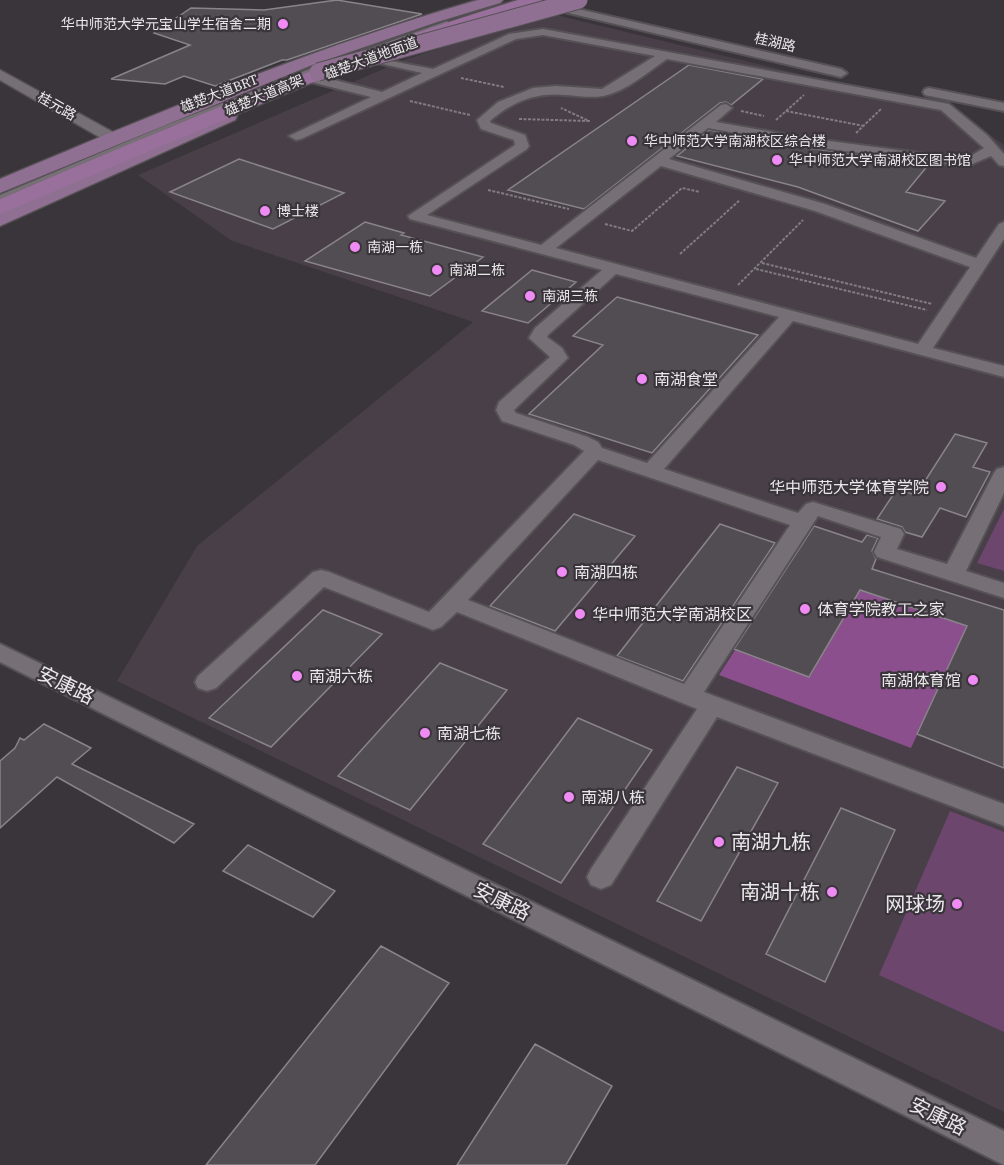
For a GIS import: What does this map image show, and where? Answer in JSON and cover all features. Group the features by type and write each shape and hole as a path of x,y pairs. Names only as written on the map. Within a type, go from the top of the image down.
{"highway":[{"name":"雄楚大道高架","path":"0,196 161,125 302,70 500,1"},
{"name":"雄楚大道高架","path":"0,207 317,76 431,32 542,1"}],"main road":[{"path":"317,76 579,0"},
{"name":"雄楚大道地面道","path":"0,187 203,100 289,67 409,26 500,1"},
{"name":"雄楚大道地面道","path":"0,219 317,76 542,1"}],"street":[{"name":"桂湖路","path":"542,1 854,76"},
{"path":"296,136 432,72 513,36 526,33 543,32 679,52"},
{"path":"639,47 666,32"},
{"path":"639,47 665,55 945,107 992,148 1004,162"},
{"path":"665,55 607,92 537,89 485,118 483,120 486,126 520,138 522,146 464,184 443,203 415,216 1004,372"},
{"path":"369,58 432,72"},
{"name":"桂元路","path":"0,74 114,139"},
{"path":"317,76 383,96"},
{"path":"898,85 1001,102"},
{"path":"544,250 726,108"},
{"path":"706,124 865,150 970,161 1004,172"},
{"path":"970,161 983,156 992,148"},
{"path":"658,161 819,205 979,265"},
{"path":"923,350 1004,227"},
{"path":"941,250 962,252 981,250 991,246"},
{"path":"614,268 539,334 538,338 543,345 557,352 559,358 506,406 505,410 509,417 581,441 591,446 594,453 803,522"},
{"path":"651,471 790,315"},
{"path":"207,682 321,577 433,622 594,453"},
{"path":"953,574 1002,480"},
{"path":"602,877 701,700 813,508 893,534 885,552 1004,591"},
{"path":"453,602 1004,816"},
{"name":"安康路","path":"0,652 1004,1149"}],"lane":[{"name":"雄楚大道BRT","path":"0,196 309,71 425,30 520,0"}],"path":[{"path":"432,72 529,92"},
{"path":"759,134 818,83"},
{"path":"383,96 485,118 589,122 560,107"},
{"path":"855,134 892,97"},
{"path":"726,108 777,118"},
{"path":"786,111 864,126"},
{"path":"464,184 632,231 682,188 705,193"},
{"path":"680,254 756,186"},
{"path":"728,199 739,201"},
{"path":"725,298 806,217 795,214"},
{"path":"761,263 948,312"},
{"path":"755,268 948,312"}],"shaded area":[{"name":"华中师范大学南湖校区","path":"548,13 820,79 955,106 965,117 1004,145 1004,1112 117,681 197,546 473,322 232,241 138,175 404,60"},
{"path":"1004,509 1004,571 977,563"},
{"path":"872,568 880,571 868,593 967,626 911,748 719,675 735,650 810,677"},
{"name":"网球场","path":"950,811 1004,832 1004,1032 879,975"}],"building":[{"name":"华中师范大学元宝山学生宿舍二期","path":"337,0 422,14 282,60 215,86 184,76 165,84 111,79 190,45 154,33 191,8 264,10"},
{"name":"华中师范大学南湖校区综合楼","path":"689,65 763,79 731,105 726,102 720,103 584,209 508,190"},
{"path":"709,130 807,148 929,164 906,192 945,201 918,231 798,187 677,156"},
{"name":"博士楼","path":"239,159 344,193 273,229 170,192"},
{"path":"365,222 404,233 401,235 483,257 430,296 305,261"},
{"name":"南湖三栋","path":"532,270 576,282 528,323 482,311"},
{"name":"南湖食堂","path":"617,297 758,335 652,453 529,414 603,345 573,336"},
{"name":"华中师范大学体育学院","path":"955,434 987,443 973,467 990,472 966,517 940,508 922,537 905,532 902,527 877,519 897,489 916,495"},
{"name":"南湖四栋","path":"574,514 635,536 555,631 490,606"},
{"path":"720,524 775,543 683,681 617,656"},
{"path":"814,526 862,542 867,535 878,538 872,551 876,559 872,569 1004,610 1004,768 917,734 967,626 860,590 809,677 734,649"},
{"name":"南湖六栋","path":"323,610 382,634 271,747 209,718"},
{"name":"南湖七栋","path":"440,663 507,690 410,810 338,776"},
{"name":"南湖八栋","path":"578,718 652,750 561,883 483,844"},
{"path":"44,724 91,748 72,764 194,824 174,843 57,777 0,828 0,761 15,748 20,738 24,740"},
{"name":"南湖九栋","path":"737,767 778,783 701,921 657,901"},
{"name":"南湖十栋","path":"841,808 895,830 825,982 766,954"},
{"path":"248,845 335,891 313,917 223,871"},
{"path":"381,946 449,983 315,1165 206,1165"},
{"path":"535,1044 612,1086 566,1165 457,1165"}],"place":[{"name":"华中师范大学元宝山学生宿舍二期","path":"283,24"},
{"name":"华中师范大学南湖校区综合楼","path":"632,141"},
{"name":"华中师范大学南湖校区图书馆","path":"777,160"},
{"name":"博士楼","path":"265,211"},
{"name":"南湖一栋","path":"355,247"},
{"name":"南湖二栋","path":"437,270"},
{"name":"南湖三栋","path":"530,296"},
{"name":"南湖食堂","path":"642,379"},
{"name":"华中师范大学体育学院","path":"941,487"},
{"name":"南湖四栋","path":"562,572"},
{"name":"体育学院教工之家","path":"805,609"},
{"name":"华中师范大学南湖校区","path":"580,614"},
{"name":"南湖六栋","path":"297,676"},
{"name":"南湖体育馆","path":"973,680"},
{"name":"南湖七栋","path":"425,733"},
{"name":"南湖八栋","path":"569,797"},
{"name":"南湖九栋","path":"719,842"},
{"name":"南湖十栋","path":"832,892"},
{"name":"网球场","path":"957,904"}]}
